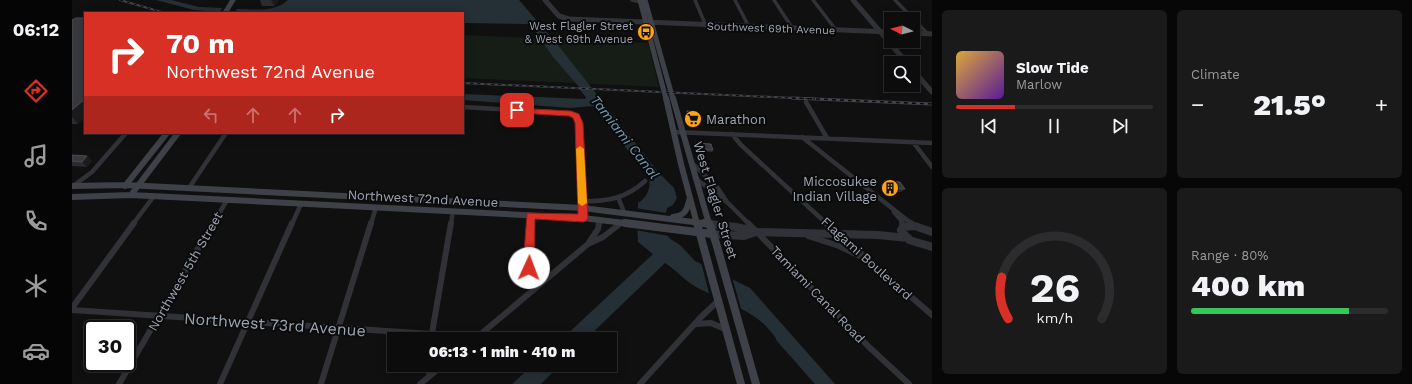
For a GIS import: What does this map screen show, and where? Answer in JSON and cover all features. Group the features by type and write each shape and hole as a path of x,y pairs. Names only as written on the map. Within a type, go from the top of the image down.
{"main road":[{"path":"226,12 233,0"},
{"path":"231,12 238,0"},
{"name":"West Flagler Street","path":"642,1 719,255 756,384"},
{"name":"West Flagler Street","path":"661,65 674,132 690,196 741,384"},
{"path":"118,194 166,134"},
{"path":"131,195 177,134"},
{"name":"Northwest 72nd Avenue","path":"72,187 94,184 138,185 531,205 582,205 709,224"},
{"path":"72,187 72,198"},
{"path":"227,200 233,190"},
{"name":"Northwest 72nd Avenue","path":"72,198 118,194 531,215 623,222 712,234"},
{"path":"301,204 306,194"},
{"path":"669,218 680,216 686,212 690,196"},
{"path":"376,207 378,197"},
{"path":"453,211 455,201"},
{"path":"531,205 531,215"},
{"path":"582,205 583,218"}],"street":[{"name":"Southwest 69th Avenue","path":"545,0 558,14 564,18 649,24 884,32"},
{"path":"632,0 642,1"},
{"path":"695,0 706,26"},
{"path":"735,0 749,27"},
{"path":"774,0 792,29"},
{"path":"813,0 836,30"},
{"path":"853,0 901,56"},
{"path":"895,0 930,34"},
{"path":"920,33 930,34"},
{"path":"920,78 932,92"},
{"path":"806,102 827,138"},
{"path":"464,107 568,113 575,115 579,123 582,205 618,197 636,190 645,181"},
{"path":"674,132 932,143"},
{"path":"72,187 92,172 125,134"},
{"path":"189,188 225,134"},
{"name":"Flagami Boulevard","path":"732,134 741,145 838,233 932,315"},
{"path":"802,137 914,226 932,232"},
{"path":"913,142 932,167"},
{"name":"Tamiami Canal Road","path":"690,161 717,187 728,203"},
{"path":"92,172 89,180 94,184"},
{"name":"Tamiami Canal Road","path":"696,178 728,203 869,347 909,384"},
{"path":"72,309 154,196"},
{"path":"618,197 624,212"},
{"name":"Northwest 5th Street","path":"119,384 227,200"},
{"path":"220,384 301,204"},
{"path":"321,384 376,207"},
{"path":"893,210 901,220 903,234 908,238"},
{"path":"432,332 453,211"},
{"path":"531,215 529,268 531,276 538,285"},
{"path":"588,244 598,229 599,220"},
{"path":"483,332 588,244 603,237 623,222"},
{"path":"709,224 736,227 757,232 838,233 908,238 931,247"},
{"path":"878,235 881,233 895,232 902,228 914,226"},
{"path":"712,234 744,236 757,232"},
{"path":"799,232 839,246 867,259"},
{"path":"640,384 700,318 718,301"},
{"name":"Northwest 73rd Avenue","path":"72,309 387,332"},
{"path":"696,324 711,323 726,329"},
{"path":"429,372 430,376"},
{"path":"420,384 435,372"}],"shaded area":[{"path":"464,35 648,43 659,87 464,78"}],"water":[{"path":"156,0 171,0 199,7 222,8 220,12 194,10"},
{"name":"Tamiami Canal","path":"288,0 519,0 561,49 658,172 674,188 677,198 673,205 667,208 664,225 669,238 680,245 695,261 750,288 835,384 815,384 776,340 764,324 757,318 740,308 696,287 665,263 593,332 569,332 653,254 638,242 637,222 638,203 646,195 650,181 649,177 593,106 570,108 464,100 464,94 585,99 586,97 580,88 553,57 530,24 464,23 464,12 236,12 237,9 257,10 277,7"},
{"path":"525,372 553,372 541,384 512,384"}],"pier":[{"path":"635,208 667,213 666,225 669,236 635,230"},
{"path":"701,262 732,277 742,312 710,297"}],"building":[{"path":"76,18 84,18 84,100 72,110 72,20"},
{"name":"Marathon","path":"687,111 696,112 700,123 691,123"},
{"path":"695,143 711,144 713,150 697,149"},
{"path":"72,155 87,156 82,162 72,161"},
{"path":"884,181 900,182 905,189 887,188"}],"railway":[{"path":"120,0 162,12"},
{"path":"464,83 810,99"},
{"path":"792,98 810,99"},
{"path":"810,99 932,104"},
{"path":"810,99 815,99"}],"slow traffic":[{"path":"580,149 582,203"}],"place":[{"name":"West Flagler Street & West 69th Avenue","path":"646,32"},
{"name":"Marathon","path":"693,119"},
{"name":"Miccosukee Indian Village","path":"890,188"}],"route":[{"path":"517,110 571,113 576,116 579,123 583,218 531,215 528,262 529,268"}]}
